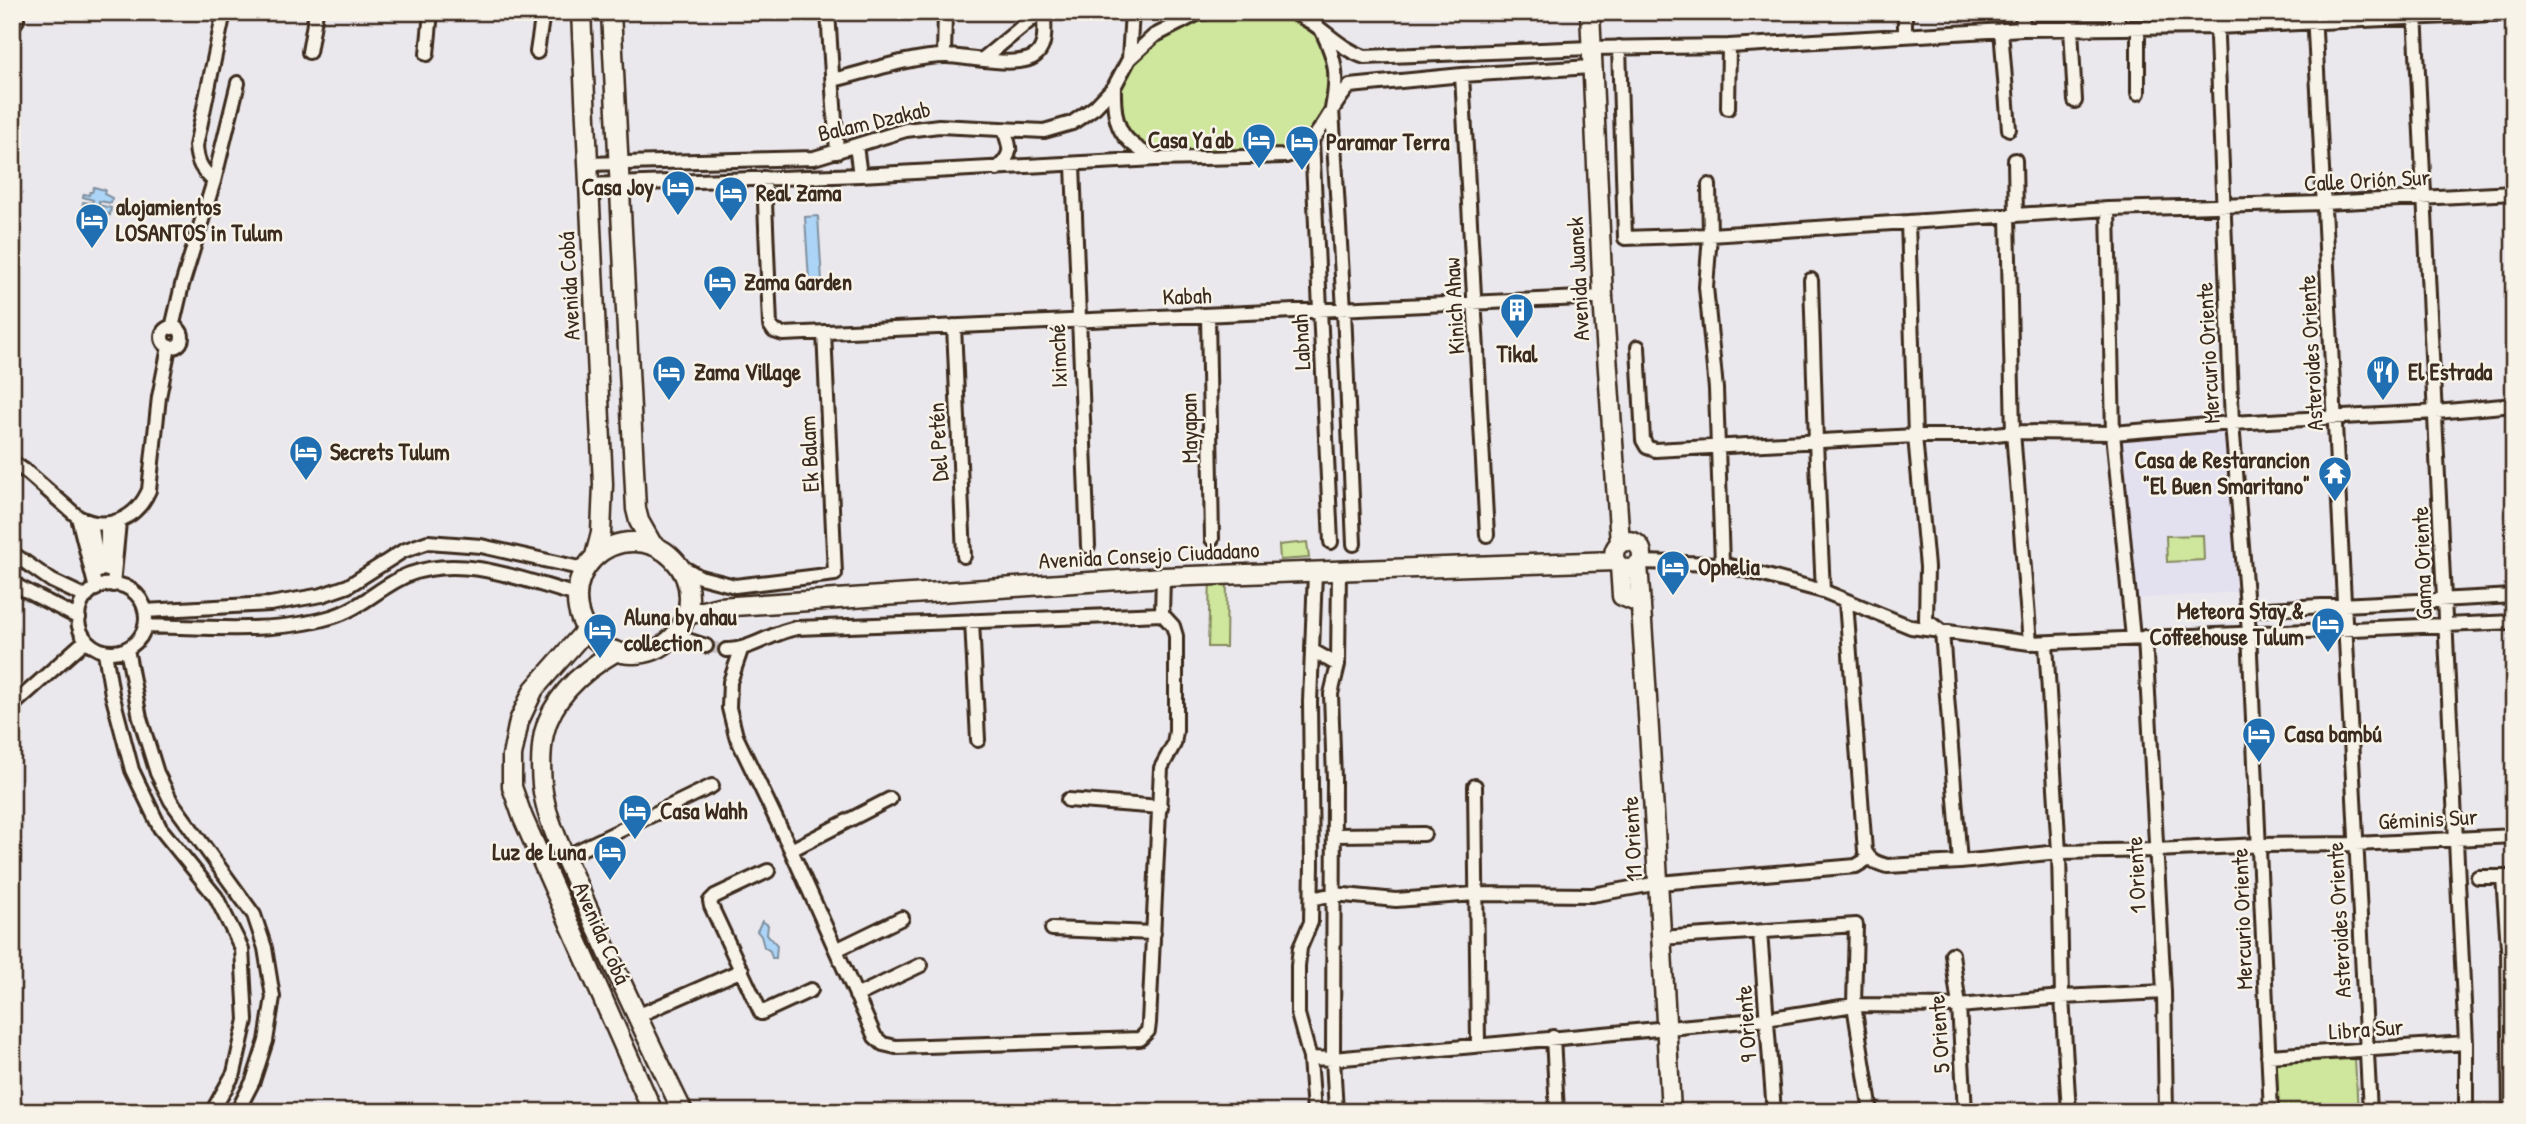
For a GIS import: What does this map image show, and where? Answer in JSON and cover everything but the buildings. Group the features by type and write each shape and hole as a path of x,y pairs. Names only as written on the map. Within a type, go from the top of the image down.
{"street":[{"path":"12,27 17,20 17,12"},
{"path":"214,181 202,169 197,159 196,146 224,12"},
{"path":"309,52 316,12"},
{"path":"427,54 431,12"},
{"path":"537,52 543,12"},
{"name":"Avenida Cobá","path":"581,12 604,513 601,533 589,563"},
{"path":"611,12 636,509 652,544"},
{"path":"828,12 837,152"},
{"path":"944,56 945,12"},
{"path":"833,80 944,56 1012,62 1027,60 1037,54 1044,40 1042,12"},
{"path":"983,60 1042,12"},
{"path":"1129,59 1132,12"},
{"path":"1290,12 1312,22 1350,52 1365,57 1619,47 1729,46 2023,29 2216,27 2314,17 2514,13"},
{"name":"Avenida Juanek","path":"1590,12 1603,297 1622,596 1641,604"},
{"path":"1905,12 1905,36"},
{"path":"2022,12 2023,29"},
{"path":"2117,12 2118,28"},
{"name":"Mercurio Oriente","path":"2216,12 2232,423 2249,632 2271,1112"},
{"name":"Balam Dzakab","path":"588,164 814,158 906,131 939,126 1044,131 1072,123 1095,107 1114,87 1129,59 1154,36 1200,13"},
{"name":"Gama Oriente","path":"2415,15 2466,1043 2466,1112"},
{"name":"Asteroides Oriente","path":"2314,17 2370,1112"},
{"path":"2071,28 2076,101"},
{"path":"2138,28 2138,93"},
{"path":"2001,30 2009,128"},
{"path":"1322,31 1333,54 1336,68 1332,109 1354,544"},
{"path":"1728,108 1729,46"},
{"name":"Calle Orión Sur","path":"1619,47 1625,238 2108,209 2223,207 2514,194"},
{"path":"589,185 997,169 1156,159 1286,156 1301,152 1312,141 1340,96 1350,86 1462,75 1591,67"},
{"name":"Kinich Ahaw","path":"1462,75 1487,535"},
{"path":"12,462 78,517 91,523 113,523 129,516 149,490 159,397 169,347 163,343 162,337 164,331 173,328 182,285 214,181 238,83"},
{"path":"1114,87 1114,111 1118,128 1141,152 1156,159"},
{"path":"997,169 1010,152 1004,130"},
{"name":"Labnah","path":"1312,141 1331,542"},
{"path":"856,146 860,175"},
{"path":"2015,160 2012,216 2013,432 2030,643"},
{"name":"Iximché","path":"1073,165 1088,546"},
{"name":"Kabah","path":"764,178 770,325 774,331 783,334 1603,297"},
{"path":"1709,185 1710,235 1706,287 1716,389 1721,564"},
{"name":"1 Oriente","path":"2108,209 2113,433 2139,638 2156,850 2164,992 2166,1112"},
{"path":"1908,222 1915,436 1927,567 1926,620 1941,632 1960,862"},
{"path":"1811,280 1823,591"},
{"name":"Mayapan","path":"1208,316 1212,539"},
{"name":"Del Petén","path":"954,327 964,556"},
{"name":"Ek Balam","path":"679,565 700,577 735,586 835,574 824,332"},
{"path":"1638,347 1644,444 1656,450 1915,436 1979,436 2013,432 2113,433 2514,405"},
{"path":"78,517 101,588"},
{"path":"91,523 101,588"},
{"path":"79,618 101,588 113,523"},
{"path":"1619,557 1629,541 1637,545 1641,553 1639,563 1721,564 1823,591 1912,626 2030,643 2514,622"},
{"path":"145,611 270,604 323,595 348,586 404,551 428,542 481,546 589,563"},
{"path":"621,542 652,544 667,552 679,565 689,589 687,615 675,636 653,651 628,654 615,652 594,639 586,630 577,607 577,595 589,563 607,547 621,542"},
{"path":"12,553 52,581 134,592 145,611 145,626 139,640 127,649 105,652 86,639 79,618 12,581"},
{"name":"Avenida Consejo Ciudadano","path":"687,615 719,607 1163,577 1315,573 1339,569 1619,557 1628,569 1639,563"},
{"name":"11 Oriente","path":"1639,563 1671,1112"},
{"path":"145,626 250,627 330,618 344,613 410,574 443,566 480,569 577,595"},
{"path":"1336,1112 1333,1059 1334,779 1331,694 1338,665 1339,569"},
{"path":"1314,1112 1310,1058 1297,1014 1300,948 1311,922 1312,899 1310,702 1315,573"},
{"path":"741,650 730,682 729,708 736,736 791,850 875,1037 883,1044 895,1047 1140,1039 1149,1024 1161,768 1174,744 1176,731 1176,636 1172,625 1162,614 1163,577"},
{"path":"2247,610 2514,596"},
{"path":"1312,899 1334,894 1396,900 1475,894 1592,895 1659,883 1856,866 1869,858 1865,851 1846,602"},
{"path":"726,650 741,650 783,630 797,628 1162,614"},
{"path":"972,621 978,740"},
{"name":"Avenida Cobá","path":"586,630 534,690 519,721 512,756 512,787 523,818 653,1112"},
{"path":"675,636 706,646"},
{"path":"12,706 86,639"},
{"path":"2046,644 2059,852 2062,997 2069,1112"},
{"path":"127,649 140,718 157,774 171,801 254,915 265,948 272,997 266,1041 253,1081 237,1112"},
{"path":"1313,651 1338,665"},
{"path":"105,652 112,694 132,770 160,828 216,897 243,949 246,1020 234,1073 212,1112"},
{"name":"Avenida Cobá","path":"615,652 594,664 573,683 555,705 545,733 542,763 545,803 565,858 683,1112"},
{"path":"1310,702 1331,694"},
{"path":"1311,778 1334,779"},
{"path":"565,858 712,786"},
{"path":"1475,786 1478,1044"},
{"path":"791,850 890,799"},
{"path":"1068,800 1161,807"},
{"path":"1334,835 1424,834"},
{"name":"Géminis Sur","path":"1869,858 1887,866 2059,852 2356,844 2514,836"},
{"path":"768,871 715,896 710,901 711,906 761,1013 811,990"},
{"path":"2478,877 2509,877 2512,1112"},
{"path":"836,950 902,918"},
{"path":"1311,922 1332,931"},
{"path":"1660,938 1856,925 1854,1005 1871,1112"},
{"path":"1052,929 1154,933"},
{"name":"9 Oriente","path":"1760,932 1774,1112"},
{"name":"5 Oriente","path":"1952,954 1959,1006 1965,1112"},
{"path":"856,996 921,965"},
{"path":"637,1016 742,970"},
{"path":"1310,1058 1333,1059 1766,1019 1854,1005 1959,1006 2164,992"},
{"path":"1553,1037 1557,1112"},
{"name":"Libra Sur","path":"2269,1056 2466,1043"}],"shaded area":[{"path":"2227,432 2236,592 2132,599 2122,439"}],"green space":[{"path":"1223,15 1289,18 1315,31 1328,57 1332,89 1328,109 1298,150 1156,156 1120,126 1117,92 1125,73 1134,59 1160,38 1192,24"},
{"path":"2203,535 2204,560 2167,562 2166,536"},
{"path":"1307,542 1309,558 1280,560 1279,545"},
{"path":"1210,578 1227,578 1226,647 1208,647"},
{"path":"2355,1059 2358,1112 2275,1112 2272,1063"}],"water":[{"path":"94,187 105,190 104,194 112,198 111,203 99,201 99,205 111,208 110,215 98,210 96,220 92,219 93,212 82,210 83,202 92,203 93,200 83,197 84,194 89,195"},
{"path":"818,216 822,281 809,281 805,217"},
{"path":"762,921 768,925 767,934 777,945 776,958 772,958 770,951 764,947 757,931"}],"tunnel":[{"path":"706,646 726,650"}],"place":[{"name":"Casa Ya'ab","path":"1259,170"},
{"name":"Paramar Terra","path":"1302,172"},
{"name":"Casa Joy","path":"678,217"},
{"name":"Real Zama","path":"731,223"},
{"name":"alojamientos LOSANTOS in Tulum","path":"92,250"},
{"name":"Zama Garden","path":"720,312"},
{"name":"Tikal","path":"1517,340"},
{"name":"Zama Village","path":"669,402"},
{"name":"El Estrada","path":"2383,402"},
{"name":"Secrets Tulum","path":"306,482"},
{"name":"Casa de Restarancion \"El Buen Smaritano\"","path":"2335,503"},
{"name":"Ophelia","path":"1673,597"},
{"name":"Meteora Stay & Coffeehouse Tulum","path":"2328,654"},
{"name":"Aluna by ahau collection","path":"600,660"},
{"name":"Casa bambú","path":"2259,764"},
{"name":"Casa Wahh","path":"635,841"},
{"name":"Luz de Luna","path":"610,882"}]}
